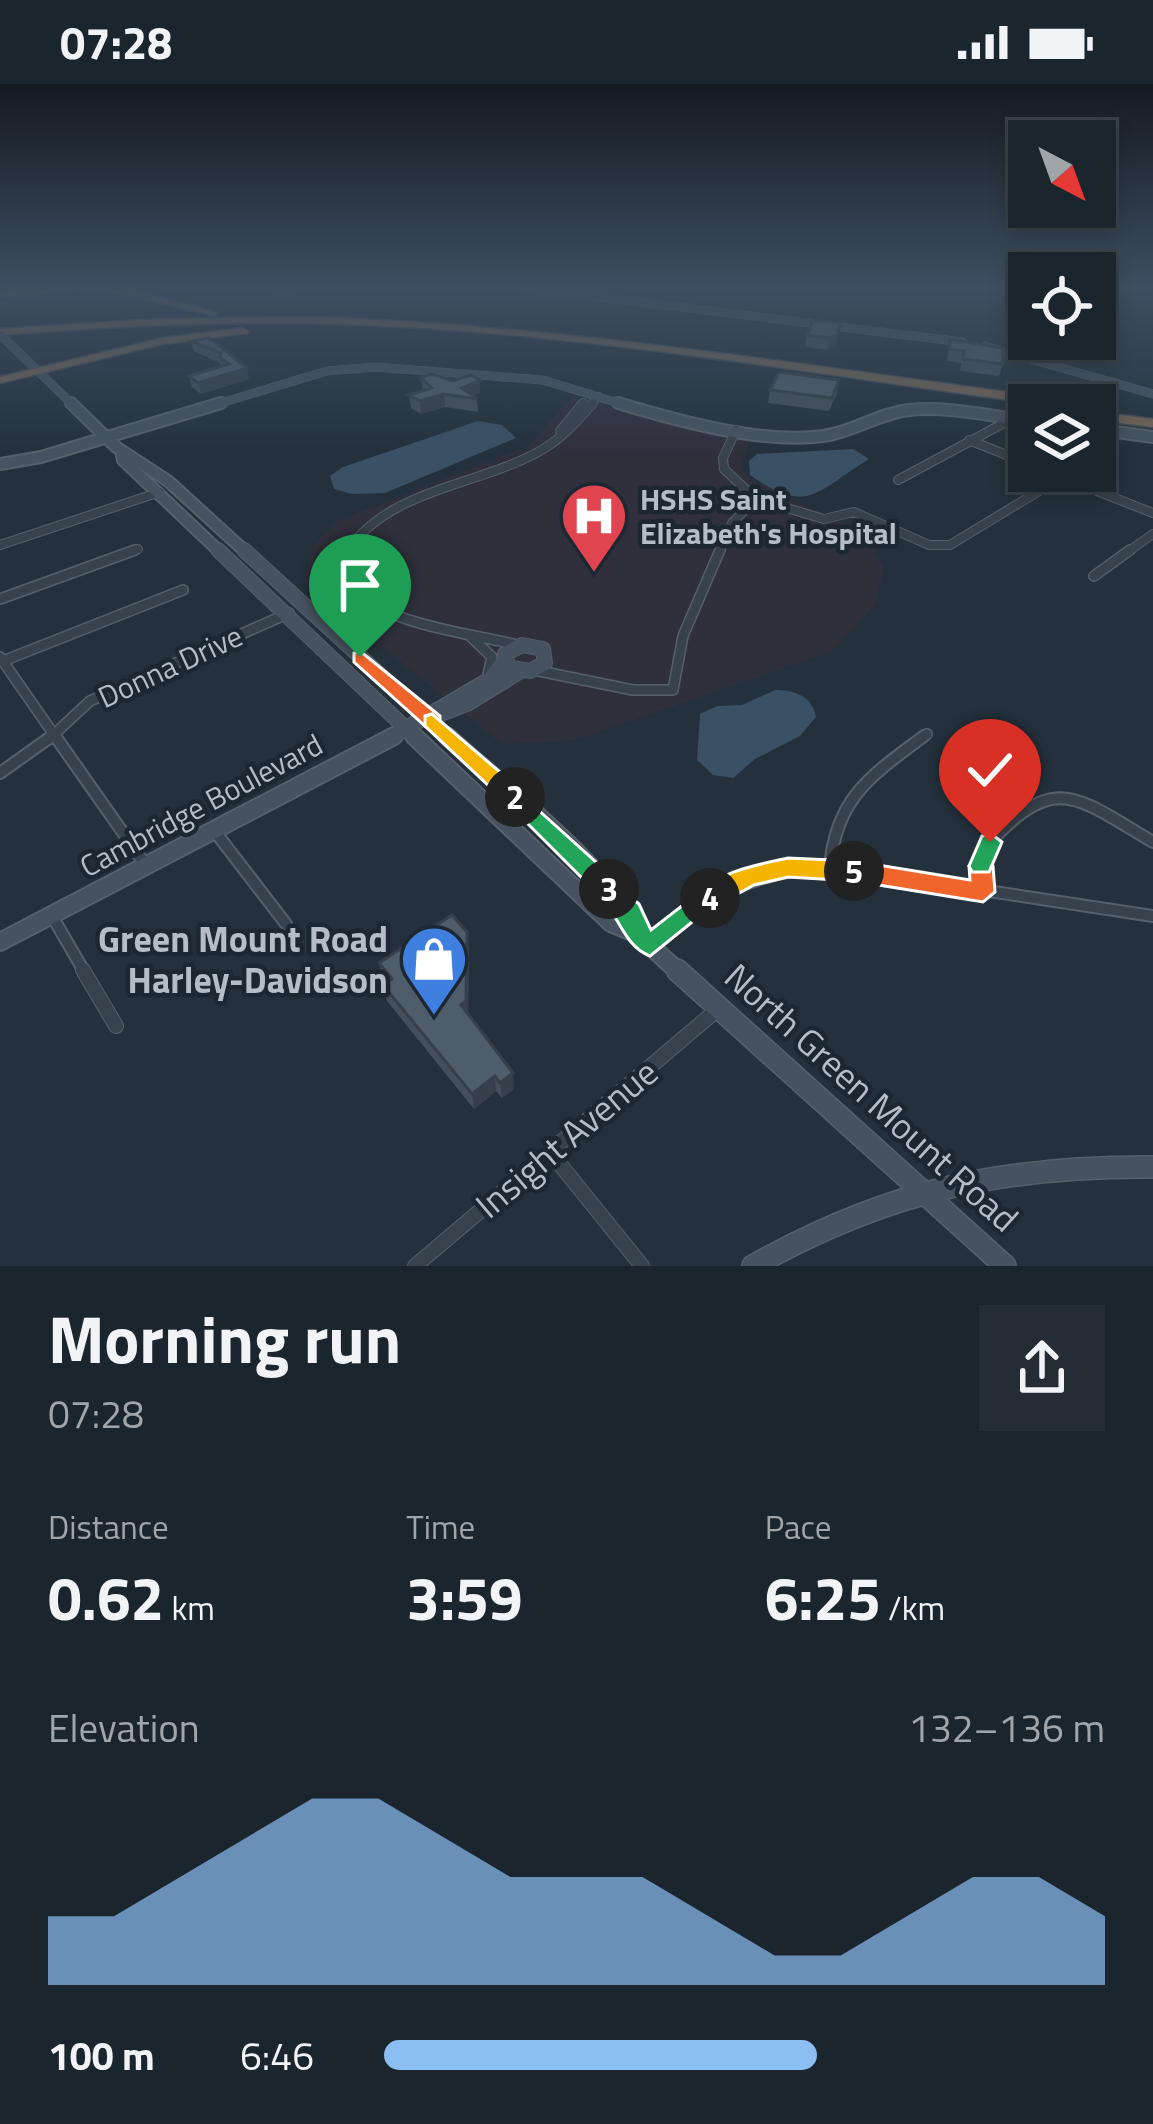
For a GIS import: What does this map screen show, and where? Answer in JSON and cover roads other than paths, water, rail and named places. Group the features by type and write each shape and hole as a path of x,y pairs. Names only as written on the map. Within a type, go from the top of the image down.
{"highway":[{"path":"6,379 155,342"},
{"path":"540,342 1008,404"},
{"path":"596,342 1008,396"},
{"path":"1116,415 1153,419"}],"street":[{"name":"North Green Mount Road","path":"4,342 106,438 168,481 428,718 593,872 630,911 644,939"},
{"path":"960,342 1153,394"},
{"path":"0,464 353,368 543,380 672,419 794,437 828,435 881,415 921,409 1008,419"},
{"path":"576,676 547,658 539,647 518,646 384,611 358,597 340,572 344,548 355,533 383,515 540,452 599,396"},
{"path":"898,480 1004,422"},
{"path":"91,424 142,427"},
{"path":"119,449 119,440 142,427"},
{"path":"736,430 723,458 724,469 756,499 824,518 854,512 929,544 950,545 1037,492"},
{"path":"1116,432 1153,437"},
{"path":"969,440 1008,456"},
{"name":"North Green Mount Road","path":"119,449 123,460 611,923 644,939 1005,1266"},
{"path":"0,545 160,492"},
{"path":"1100,492 1153,513"},
{"path":"472,634 527,671 576,676 650,693 673,690 683,636 732,523 756,499"},
{"path":"1094,576 1153,534"},
{"path":"0,599 138,549"},
{"path":"145,864 1,659 183,590"},
{"name":"Donna Drive","path":"0,773 68,717 115,688 289,613"},
{"path":"472,634 492,657 486,688"},
{"path":"486,688 518,646"},
{"path":"486,688 547,658"},
{"path":"486,688 529,676 589,680"},
{"name":"Cambridge Boulevard","path":"0,942 212,828 428,718 447,714 486,688"},
{"path":"830,867 838,813 856,788 927,734"},
{"path":"983,892 983,850 1035,799 1050,793 1071,796 1153,842"},
{"path":"212,828 286,925"},
{"path":"644,939 748,876 788,868 830,867 1153,916"},
{"path":"51,914 116,1026"},
{"name":"Insight Avenue","path":"415,1266 718,1009"},
{"path":"550,1152 642,1266"},
{"path":"753,1266 842,1216 918,1188 1031,1168 1153,1167"}],"place":[{"name":"HSHS Saint Elizabeth's Hospital","path":"594,575"},
{"name":"Green Mount Road Harley-Davidson","path":"434,1018"}]}
